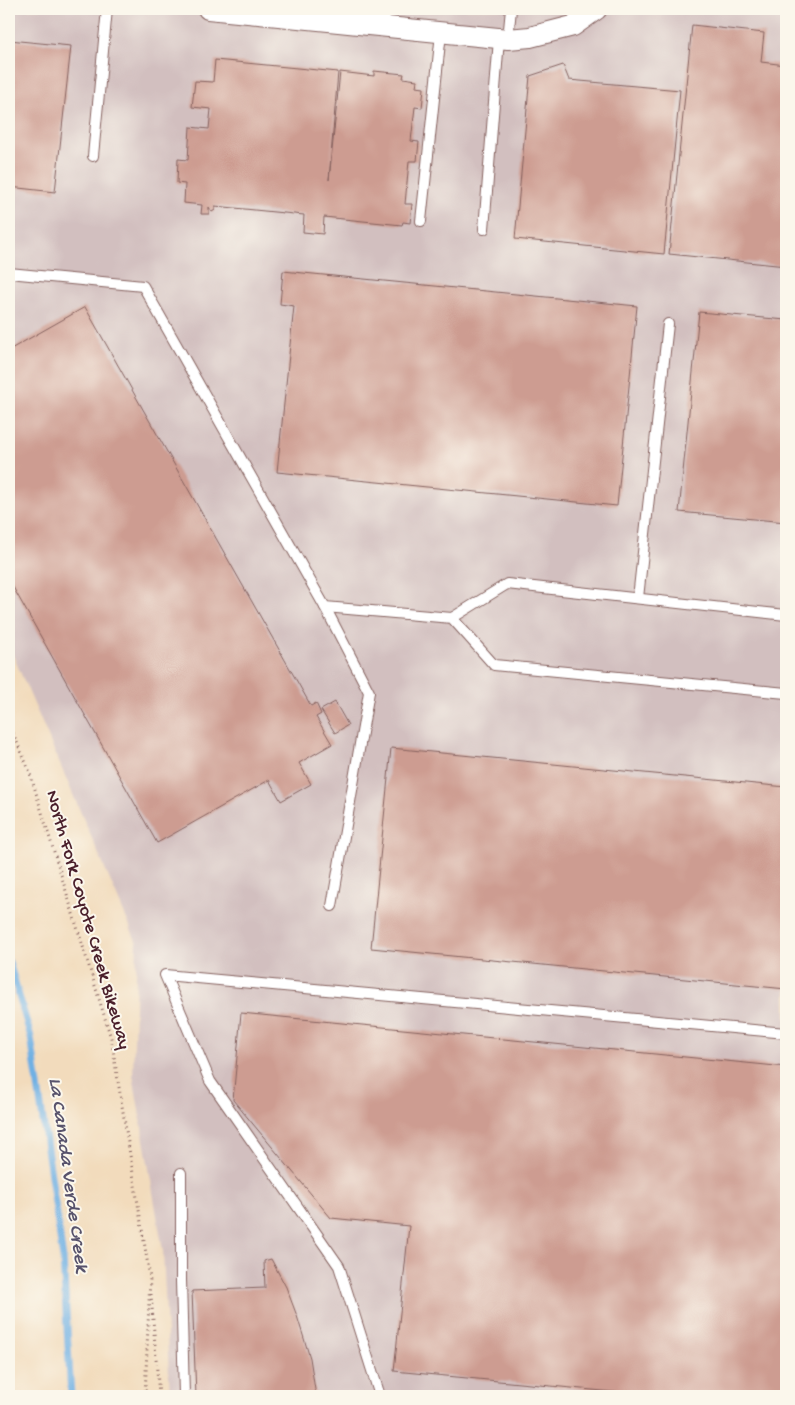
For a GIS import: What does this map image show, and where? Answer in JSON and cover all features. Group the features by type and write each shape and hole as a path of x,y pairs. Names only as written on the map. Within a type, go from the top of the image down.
{"street":[{"path":"208,9 503,39 530,37 573,26 597,9"}],"lane":[{"path":"93,156 107,9"},
{"path":"484,229 503,39 511,9"},
{"path":"421,221 441,33"},
{"path":"9,273 143,286 325,608 369,692 332,906"},
{"path":"638,598 668,324"},
{"path":"325,608 452,618 507,584 786,615"},
{"path":"452,618 494,664 786,693 786,686"},
{"path":"380,1396 339,1266 210,1081 165,975 786,1032"},
{"path":"181,1173 184,1396"}],"path":[{"name":"North Fork Coyote Creek Bikeway","path":"9,724 29,770 111,1038 150,1278 144,1396"},
{"path":"150,1278 159,1396"}],"shaded area":[{"path":"9,9 786,9 786,1396 170,1396 163,1251 133,1075 137,943 9,646"}],"building":[{"path":"692,25 764,33 761,62 786,65 786,266 669,254"},
{"path":"9,40 71,46 55,192 9,187"},
{"path":"215,60 338,72 329,180 340,72 374,76 374,71 404,74 403,78 417,80 416,87 424,88 422,108 415,107 411,141 419,142 417,161 409,161 405,204 412,204 410,223 403,222 402,225 324,217 323,234 303,232 304,215 215,206 215,210 212,212 209,207 209,214 201,214 202,205 184,203 185,184 177,183 178,159 188,160 190,127 209,129 211,109 192,107 195,81 213,82"},
{"path":"563,65 569,80 680,90 664,254 515,239 530,76"},
{"path":"283,271 637,306 617,506 277,472 294,306 280,304"},
{"path":"85,307 311,706 316,703 321,714 316,717 332,744 299,763 311,784 281,801 269,780 157,843 9,580 9,350"},
{"path":"699,312 786,320 786,522 679,512"},
{"path":"335,702 348,725 335,733 321,710"},
{"path":"391,748 786,787 786,989 371,948"},
{"path":"241,1013 786,1067 786,1396 655,1396 394,1371 409,1226 331,1218 233,1100"},
{"path":"271,1259 286,1287 297,1316 310,1358 316,1396 196,1396 192,1291 265,1288 264,1261"}],"waterway":[{"name":"La Canada Verde Creek","path":"9,962 31,1037 63,1259 71,1396"}]}
